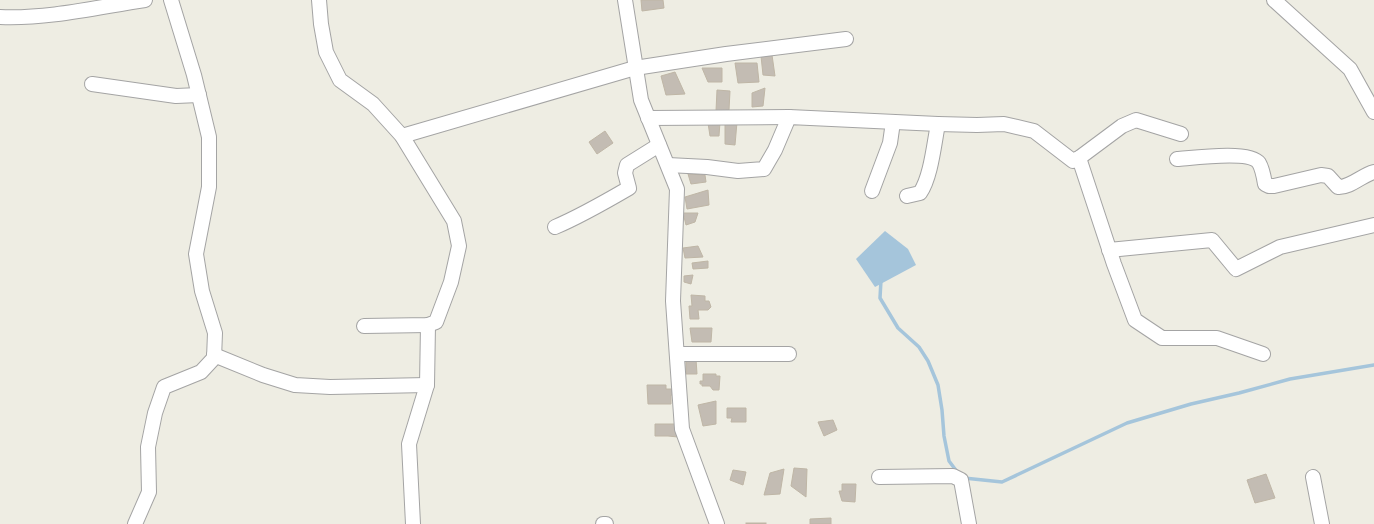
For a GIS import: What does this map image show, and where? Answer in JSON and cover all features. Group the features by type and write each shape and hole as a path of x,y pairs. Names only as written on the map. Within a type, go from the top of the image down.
{"street":[{"path":"0,17 18,18 48,15 145,0"},
{"path":"135,524 149,492 148,447 155,413 164,387 201,372 214,358 215,333 202,291 196,254 209,187 209,137 194,75 172,0"},
{"path":"319,0 321,24 326,52 340,80 373,104 402,136 454,221 459,246 451,282 436,322 428,326 364,326"},
{"path":"625,0 641,100 677,189 673,301 682,429 717,524"},
{"path":"1274,0 1350,69 1374,112"},
{"path":"402,136 635,68 726,54 846,39"},
{"path":"92,84 176,96 199,95"},
{"path":"648,118 789,117 938,124 1004,124 1034,131 1073,160 1079,158 1122,126 1136,120 1181,134"},
{"path":"668,165 707,167 738,171 764,169 775,150 789,117"},
{"path":"872,190 890,143 893,122"},
{"path":"906,196 920,193 924,187 932,158 938,124"},
{"path":"555,227 575,218 629,188 625,173 627,165 659,145"},
{"path":"1177,159 1230,155 1254,159 1259,163 1266,184 1269,186 1322,175 1328,176 1338,187 1343,188 1367,174 1374,172"},
{"path":"1079,158 1109,250 1135,320 1162,338 1217,338 1263,354"},
{"path":"1109,250 1212,240 1236,269 1280,247 1374,225"},
{"path":"413,524 409,444 427,385 428,326"},
{"path":"677,354 788,354"},
{"path":"214,355 263,375 295,385 330,387 427,385"},
{"path":"879,477 953,476 961,480 969,524"},
{"path":"1313,477 1322,524"}],"water":[{"path":"885,231 908,249 916,265 875,287 856,259"}],"building":[{"path":"641,0 663,0 664,8 642,11"},
{"path":"772,55 775,76 763,75 761,56"},
{"path":"735,63 757,63 759,82 738,83"},
{"path":"702,68 722,68 722,82 708,82"},
{"path":"675,72 685,94 666,95 661,76"},
{"path":"765,88 763,106 752,107 752,93"},
{"path":"717,90 730,91 729,110 716,111"},
{"path":"725,120 737,122 735,145 725,144"},
{"path":"720,122 719,136 710,136 708,123"},
{"path":"605,131 613,143 597,154 589,142"},
{"path":"688,174 705,175 706,182 691,184"},
{"path":"708,190 709,205 687,209 685,197"},
{"path":"683,213 698,213 695,222 686,225"},
{"path":"698,246 703,257 685,258 683,248"},
{"path":"708,261 708,268 693,269 692,263"},
{"path":"693,275 691,284 684,282 684,276"},
{"path":"691,295 705,296 705,301 709,301 711,307 708,310 698,310 699,319 690,319 689,306 692,306"},
{"path":"690,328 712,328 711,342 692,342"},
{"path":"696,359 697,374 686,374 686,360"},
{"path":"703,374 716,374 716,376 720,376 719,390 713,390 710,386 702,386 702,384 700,384 700,381 703,381"},
{"path":"647,385 666,385 666,389 673,389 674,395 671,395 671,404 648,404"},
{"path":"716,401 716,424 703,426 698,405"},
{"path":"727,408 746,408 746,422 731,422 732,418 727,418"},
{"path":"833,420 837,430 824,436 818,422"},
{"path":"655,424 677,424 678,437 655,436"},
{"path":"794,468 807,469 806,497 791,486"},
{"path":"784,469 780,494 764,495 770,473"},
{"path":"733,470 746,472 743,485 730,480"},
{"path":"1266,474 1275,498 1255,503 1247,480"},
{"path":"842,484 856,484 855,502 842,501 839,491 842,491"},
{"path":"831,518 831,524 810,524 810,519"},
{"path":"766,523 766,524 746,524"}],"waterway":[{"path":"881,280 880,298 898,328 919,347 928,361 938,385 944,436 949,461 958,473"},
{"path":"964,478 1002,482 1127,423 1191,404 1290,379 1374,365"}]}
